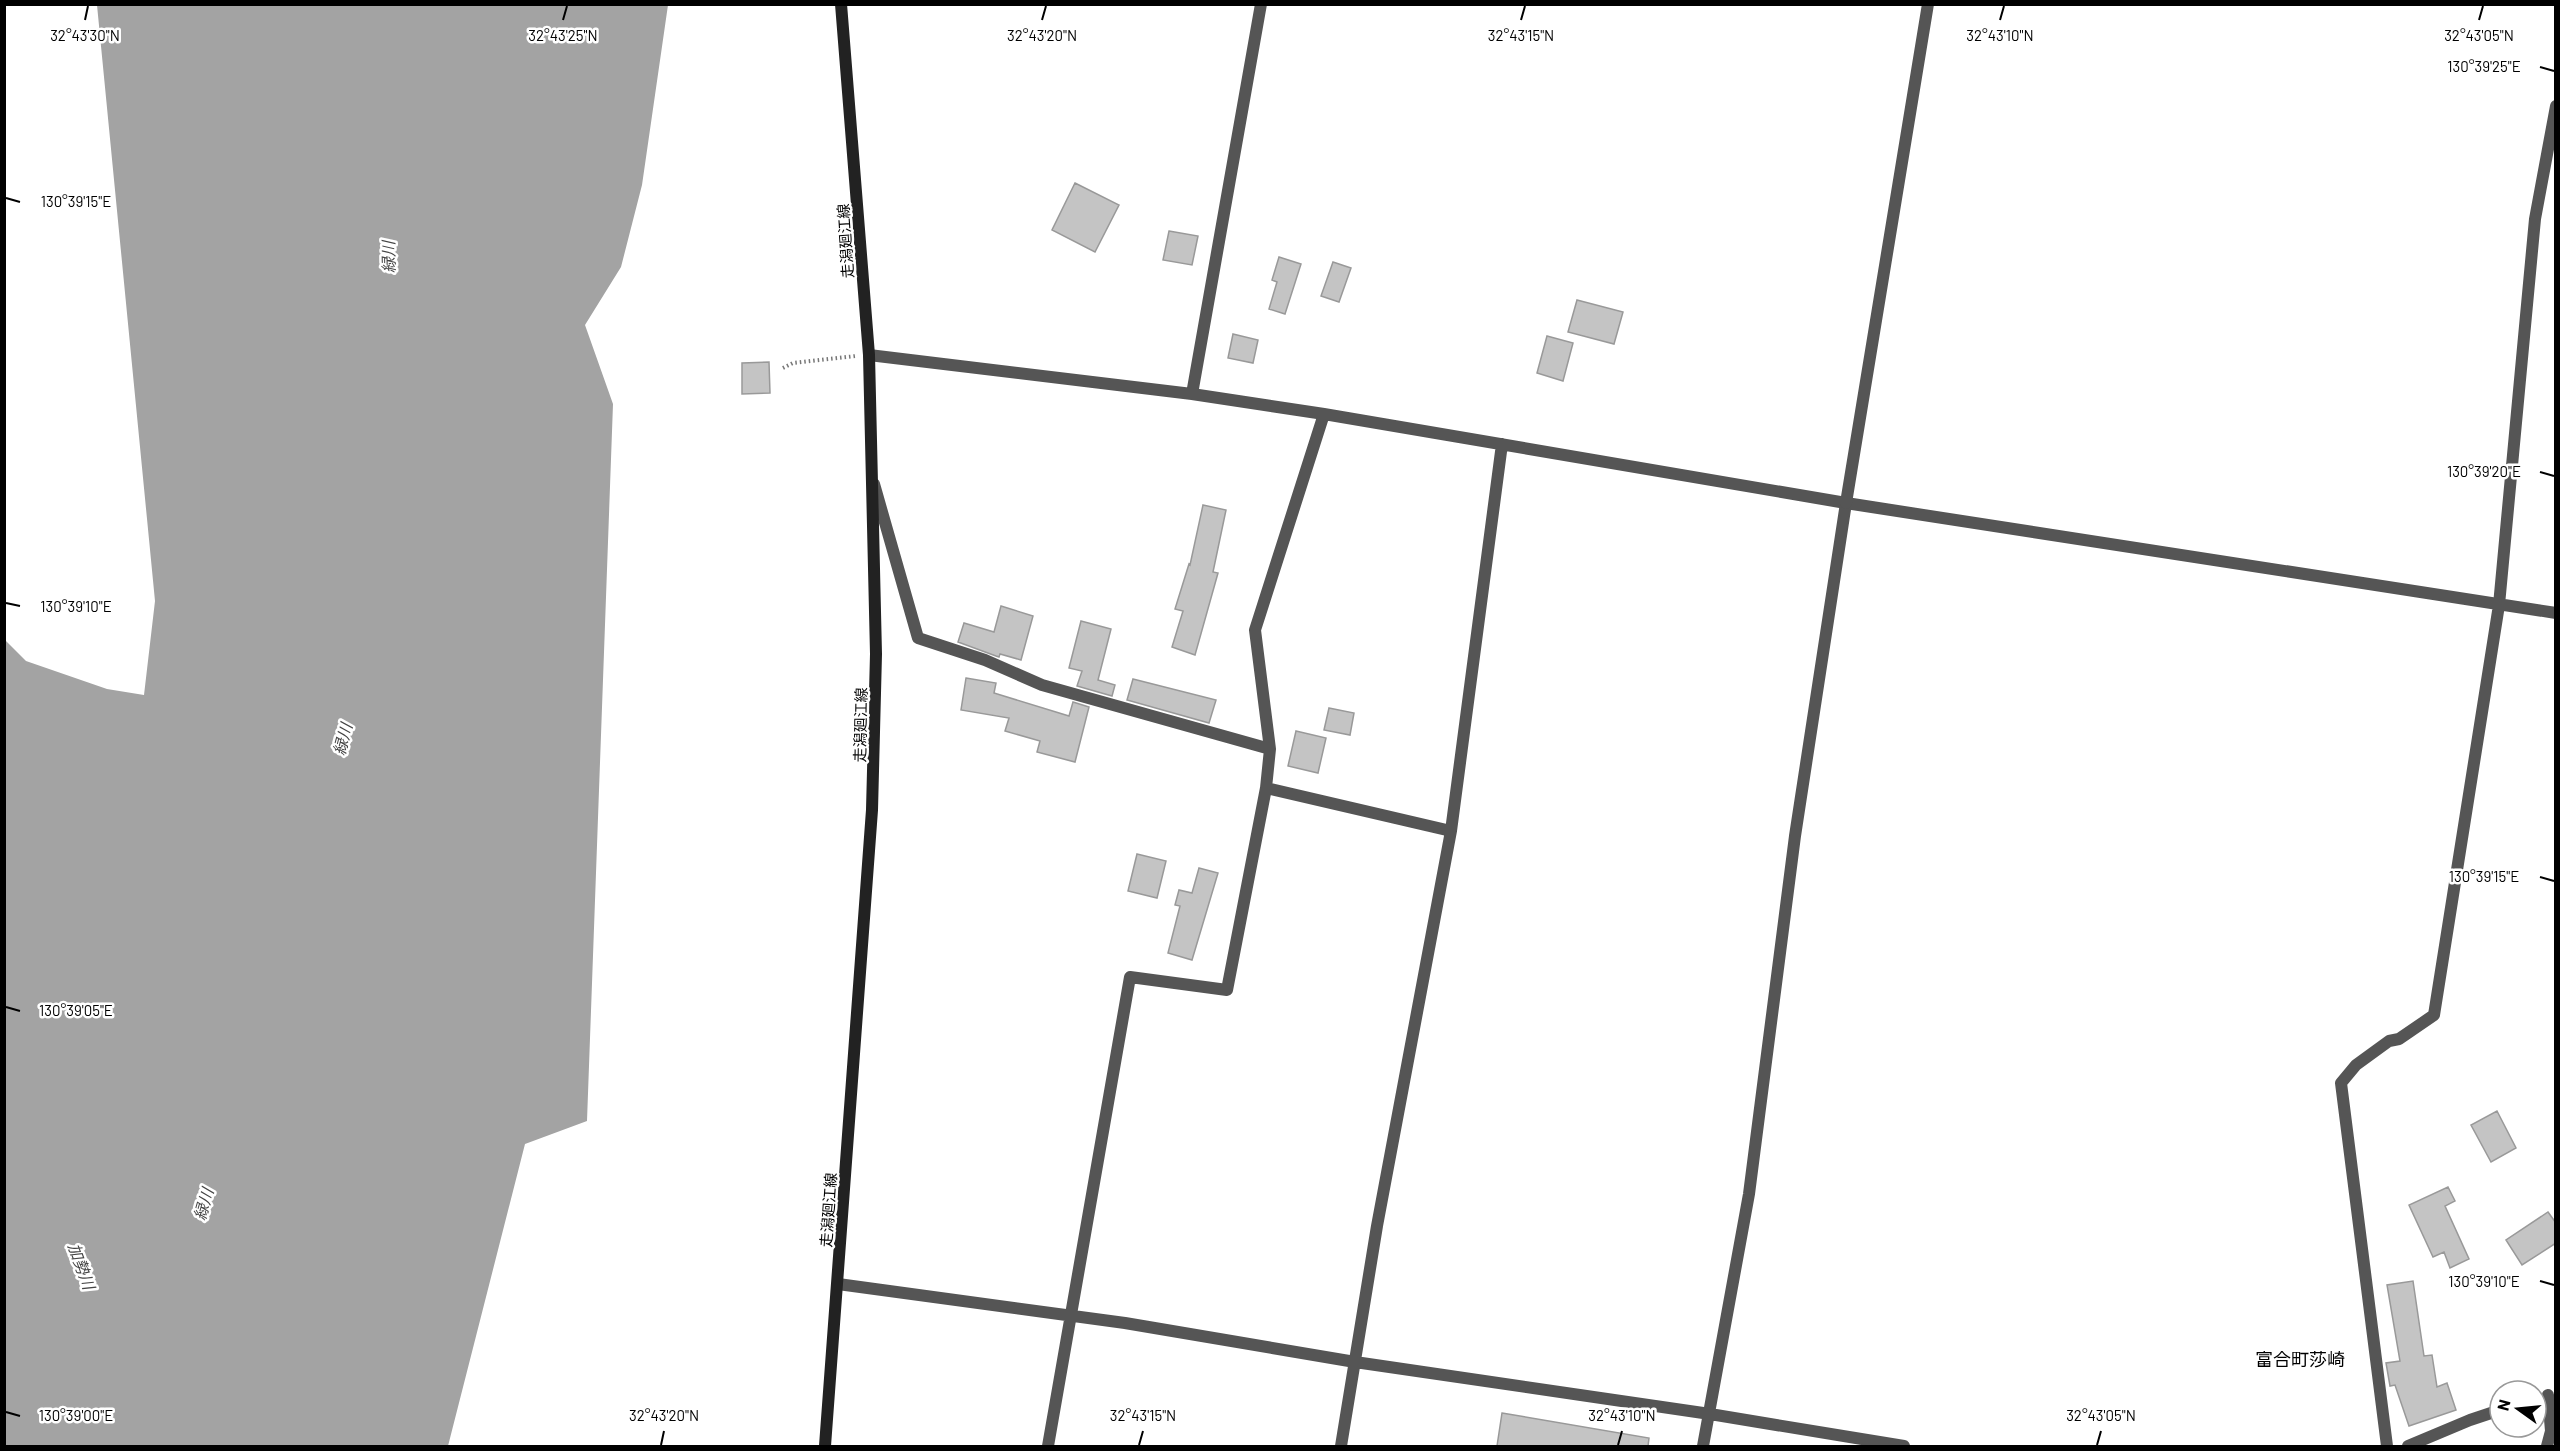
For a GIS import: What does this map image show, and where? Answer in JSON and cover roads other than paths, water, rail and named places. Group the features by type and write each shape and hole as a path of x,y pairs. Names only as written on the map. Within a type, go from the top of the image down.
{"main road":[{"name":"走潟廻江線","path":"825,1446 872,810 876,654 869,355 841,4"}],"street":[{"path":"1192,394 1261,4"},
{"path":"1703,1446 1749,1194 1795,836 1846,503 1928,4"},
{"path":"2387,1446 2341,1083 2356,1065 2389,1041 2399,1039 2434,1015 2499,605 2535,219 2556,106"},
{"path":"869,355 1192,394 1324,414 1846,503 2556,613"},
{"path":"1048,1446 1130,977 1227,990 1266,789 1270,748 1255,630 1324,414"},
{"path":"1341,1446 1377,1226 1451,831 1502,444"},
{"path":"873,481 918,638 985,660 1042,685 1270,748"},
{"path":"1266,789 1451,831"},
{"path":"838,1284 1125,1323 1355,1362 1710,1414 1904,1446"},
{"path":"2547,1446 2551,1431 2548,1405"},
{"path":"2408,1446 2488,1414"}],"water":[{"path":"97,5 668,5 642,185 621,267 585,325 613,404 587,1121 525,1144 448,1446 5,1446 5,640 26,661 107,689 144,695 155,601"}],"district":[{"name":"富合町莎崎","path":"2300,1359"}],"water label":[{"name":"緑川","path":"388,257"},
{"name":"緑川","path":"342,739"},
{"name":"緑川","path":"203,1204"},
{"name":"加勢川","path":"82,1266"}]}
